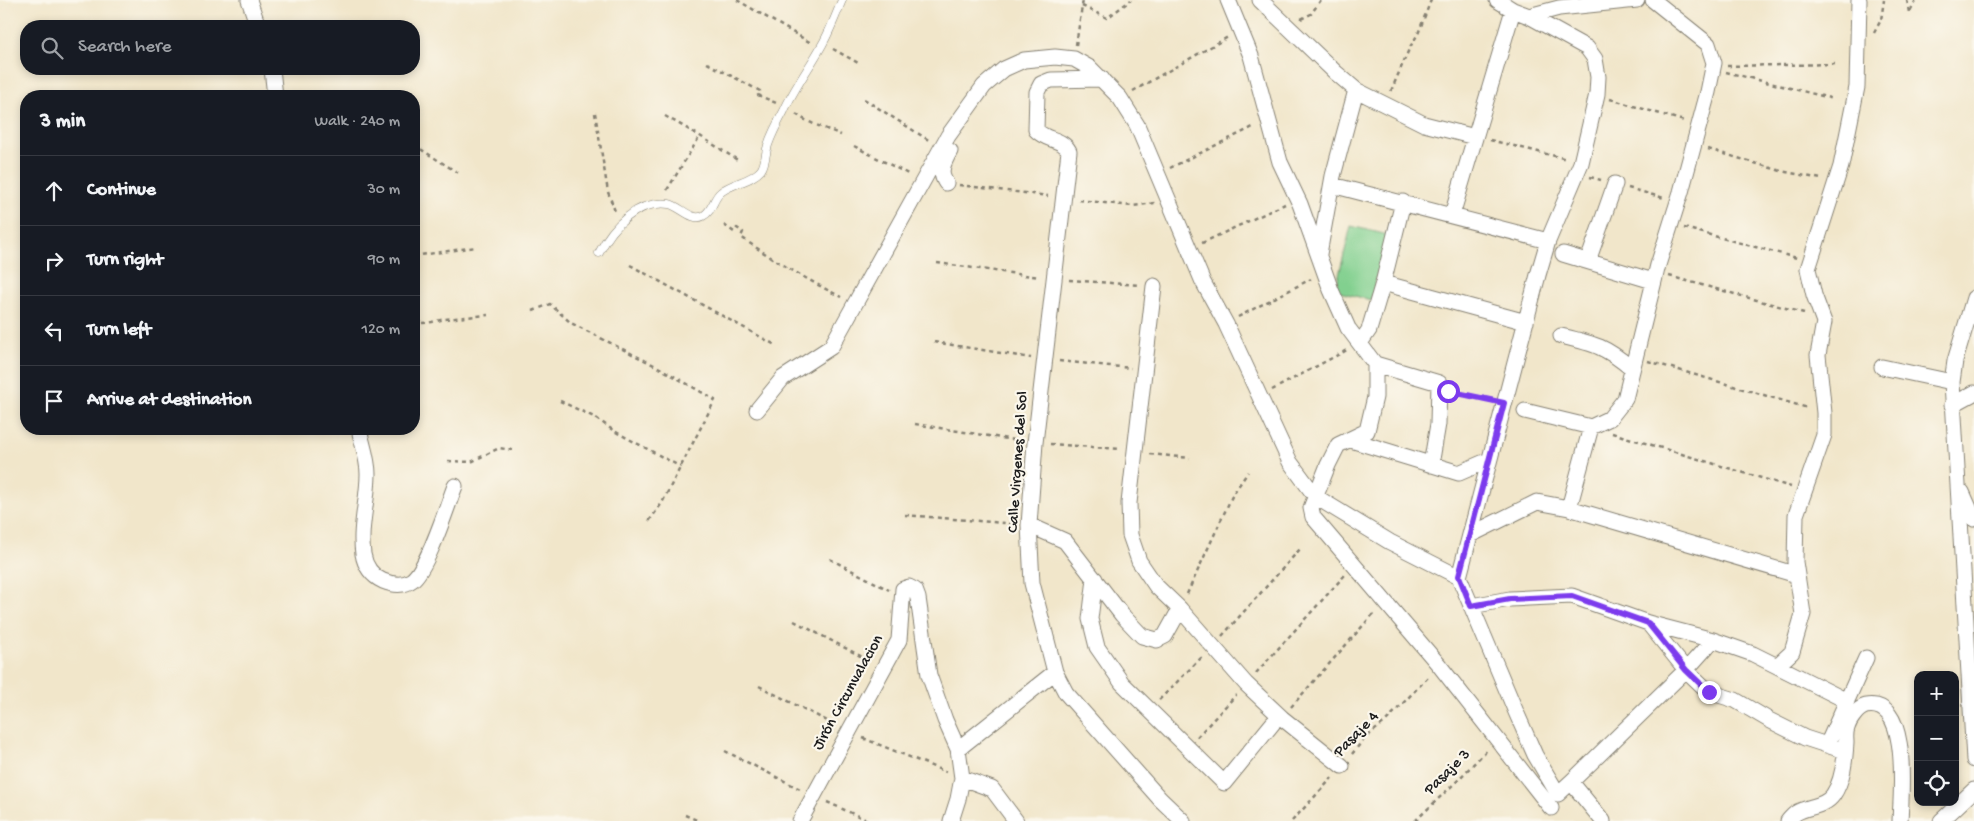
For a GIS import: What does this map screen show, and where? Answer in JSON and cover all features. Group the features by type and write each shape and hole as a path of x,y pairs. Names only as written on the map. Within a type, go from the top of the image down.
{"street":[{"path":"249,0 256,20"},
{"path":"1228,0 1251,56 1280,162 1319,254 1331,290 1348,328 1375,364 1375,397 1367,431 1338,446 1328,465 1311,508 1314,517 1439,665 1496,740 1553,808"},
{"path":"1260,0 1356,90 1424,124 1475,137"},
{"path":"1496,0 1587,48 1596,60 1598,77 1597,94 1581,163 1548,241 1459,576 1531,746 1553,808"},
{"path":"1529,16 1559,4 1631,0"},
{"path":"1525,411 1591,427 1610,418 1624,399 1655,277 1713,67 1708,44 1653,0"},
{"path":"1778,665 1792,652 1804,614 1795,562 1796,515 1824,435 1824,413 1818,355 1824,322 1814,295 1808,270 1841,166 1857,87 1859,0"},
{"path":"1452,215 1513,10"},
{"path":"757,410 783,378 831,347 945,142 984,86 1004,69 1024,60 1055,57 1074,59 1090,68 1102,79 1120,98 1137,125 1203,282 1226,324 1290,462 1316,497 1390,542 1459,576"},
{"path":"273,75 274,90"},
{"name":"Calle Virgenes del Sol","path":"1102,79 1051,80 1041,84 1036,92 1036,130 1042,136 1062,142 1068,151 1035,443 1029,525 1032,583 1055,672 1066,693 1160,799 1183,821"},
{"path":"1319,254 1332,185 1356,90"},
{"path":"945,142 952,148 942,166 942,177 946,183"},
{"path":"1588,261 1615,184"},
{"path":"1332,185 1548,241"},
{"path":"1360,343 1368,330 1383,283 1403,202"},
{"path":"1563,254 1655,277"},
{"path":"1383,283 1526,322"},
{"path":"1154,286 1129,503 1130,535 1139,561 1156,586 1180,609 1278,720 1342,766"},
{"path":"1974,298 1955,361 1952,382 1952,405 1970,614 1974,760"},
{"path":"1561,336 1595,344 1633,363"},
{"path":"1375,364 1439,383 1438,424 1431,465"},
{"path":"1882,367 1952,382"},
{"path":"1952,405 1974,393"},
{"path":"1569,508 1591,427"},
{"path":"360,435 368,473 362,529 363,554 366,565 372,573 383,581 401,585 411,581 417,575 435,541 454,486"},
{"path":"1351,440 1460,473 1490,460"},
{"path":"1958,481 1974,519"},
{"path":"1470,535 1537,502 1569,508 1797,575"},
{"path":"1029,525 1065,541 1122,615 1142,636 1157,640 1165,636 1180,609"},
{"path":"1096,580 1090,619 1096,647 1122,683 1224,782 1278,720"},
{"path":"901,597 903,589 909,586 915,590 918,598 929,675 944,720 958,749 962,778 958,799 950,821"},
{"path":"1471,606 1510,599 1572,596 1648,623 1714,640 1753,654 1778,665 1847,702"},
{"name":"Jirón Circunvalacion","path":"800,821 899,640 901,597"},
{"path":"1648,623 1686,670 1709,692 1735,700 1805,738 1845,751"},
{"path":"1553,808 1571,782 1686,670 1714,640"},
{"path":"1827,744 1866,658"},
{"path":"958,749 1055,672"},
{"path":"1788,821 1796,813 1821,804 1832,797 1839,784 1845,751 1846,728 1856,712 1866,706 1876,707 1888,712 1895,723 1899,739 1900,821"},
{"path":"962,778 992,788 1016,821"},
{"path":"1571,782 1603,821"},
{"path":"1941,821 1974,790"}],"lane":[{"path":"599,253 612,231 639,210 670,204 695,217 702,217 709,212 721,192 760,172 765,164 765,154 769,142 789,109 822,46 842,0"}],"path":[{"path":"736,0 860,64"},
{"path":"1074,59 1083,0"},
{"path":"1082,6 1107,18 1131,0"},
{"path":"1286,26 1311,14 1321,0"},
{"path":"1385,104 1410,47 1418,34 1431,0"},
{"path":"1907,0 1909,13 1916,0"},
{"path":"1120,98 1234,34"},
{"path":"707,63 760,91 758,95 789,109 804,120 822,126 841,136"},
{"path":"1713,67 1838,64"},
{"path":"1713,67 1834,99"},
{"path":"1597,94 1690,123 1699,122"},
{"path":"864,99 945,142"},
{"path":"595,113 608,192 620,223"},
{"path":"665,116 740,161"},
{"path":"1158,174 1257,124"},
{"path":"667,190 700,136"},
{"path":"1475,137 1581,163"},
{"path":"1692,144 1781,171 1821,179"},
{"path":"854,146 923,182"},
{"path":"420,149 460,174"},
{"path":"1189,249 1297,199"},
{"path":"1671,224 1798,259"},
{"path":"724,225 734,232 737,228 743,232 741,236 798,275 856,305"},
{"path":"420,255 476,247"},
{"path":"630,265 777,346"},
{"path":"1226,324 1324,271"},
{"path":"1655,277 1813,315 1820,309"},
{"path":"533,311 550,304 571,323 658,367 715,400 662,502 647,524"},
{"path":"420,323 488,315"},
{"path":"1260,397 1360,343"},
{"path":"1633,363 1824,413"},
{"path":"1439,383 1448,391 1504,403"},
{"path":"560,401 596,418 614,431 681,467"},
{"path":"915,424 1035,443 1190,458"},
{"path":"1591,427 1804,492"},
{"path":"448,461 471,462 499,448 512,450"},
{"path":"1180,609 1232,494 1248,472"},
{"path":"905,515 1029,525"},
{"path":"1149,710 1213,646 1301,548"},
{"path":"830,559 901,597"},
{"path":"1188,747 1355,565"},
{"path":"1278,720 1385,601"},
{"path":"794,622 883,668"},
{"name":"Pasaje 4","path":"1292,821 1364,739 1386,721 1439,665"},
{"name":"Pasaje 3","path":"1415,821 1496,740"},
{"path":"725,751 869,821"},
{"path":"685,815 699,821"}],"green space":[{"path":"1351,226 1388,235 1371,300 1335,291"}],"route":[{"path":"1448,391 1504,403 1459,576 1471,606 1510,599 1572,596 1648,623 1686,670 1709,692"}]}
